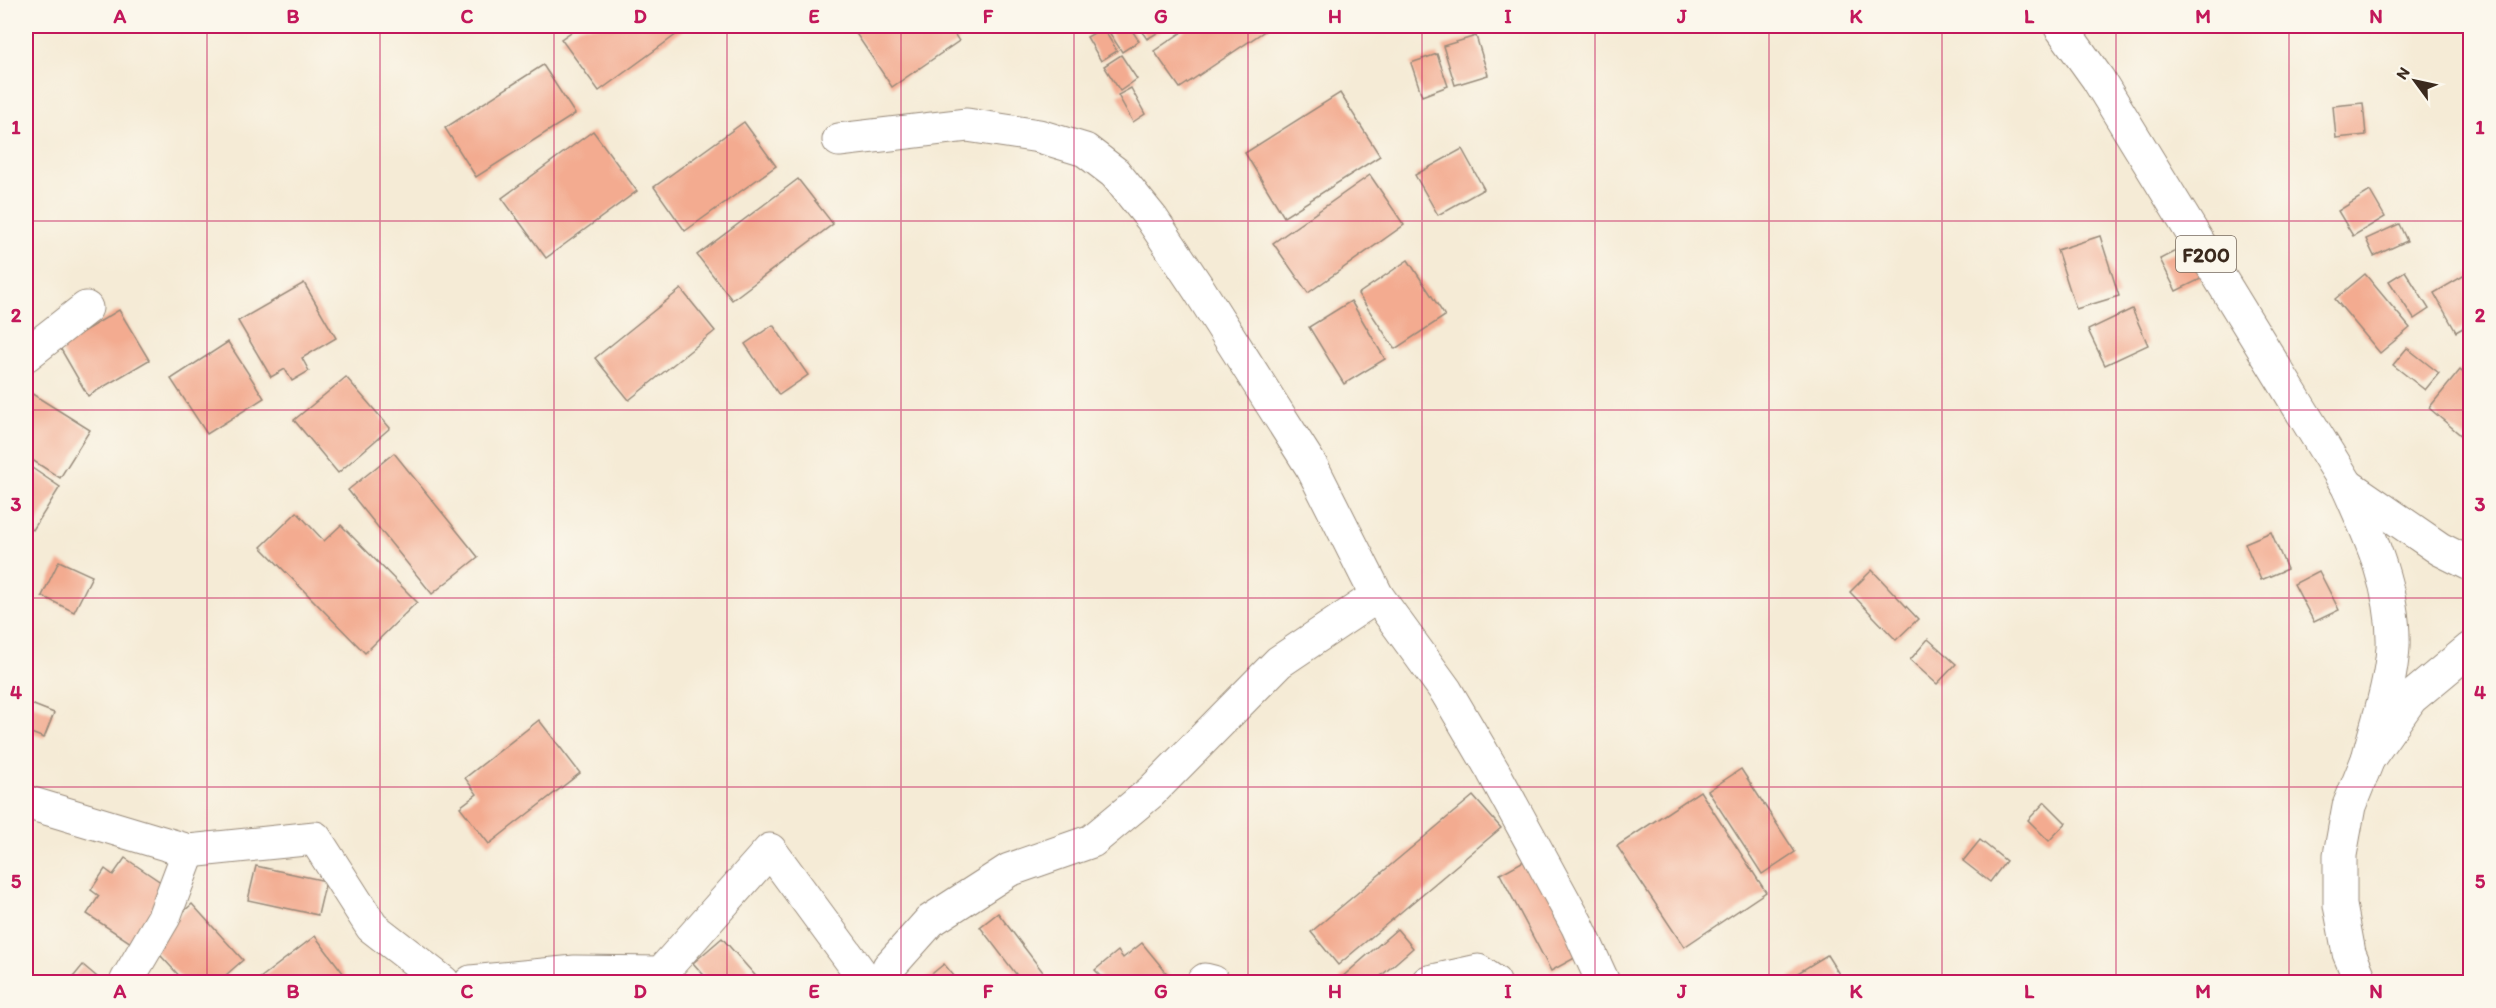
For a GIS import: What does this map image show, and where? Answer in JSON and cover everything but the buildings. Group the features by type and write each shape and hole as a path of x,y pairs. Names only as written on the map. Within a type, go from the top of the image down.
{"street":[{"name":"F200","path":"2060,26 2098,79 2347,485 2378,553 2389,609 2393,647 2368,759"},
{"path":"839,140 968,125 1039,136 1085,150 1115,173 1152,219 1313,468 1377,596 1446,691 1481,751 1577,925 1603,982"},
{"path":"26,355 86,308"},
{"name":"F200","path":"2347,485 2440,549 2470,564"},
{"path":"888,982 889,967 930,921 1009,870 1092,841 1151,792 1279,662 1377,596"},
{"path":"2353,973 2340,905 2340,855 2349,806 2368,759 2411,698 2470,650"},
{"path":"26,802 189,851 315,838 372,927 443,982"},
{"path":"471,982 575,972 661,973 770,850 867,982"},
{"path":"130,982 127,980 164,917 189,851"},
{"path":"1428,982 1478,971 1494,982"},
{"path":"1203,982 1205,980 1214,982"}]}
